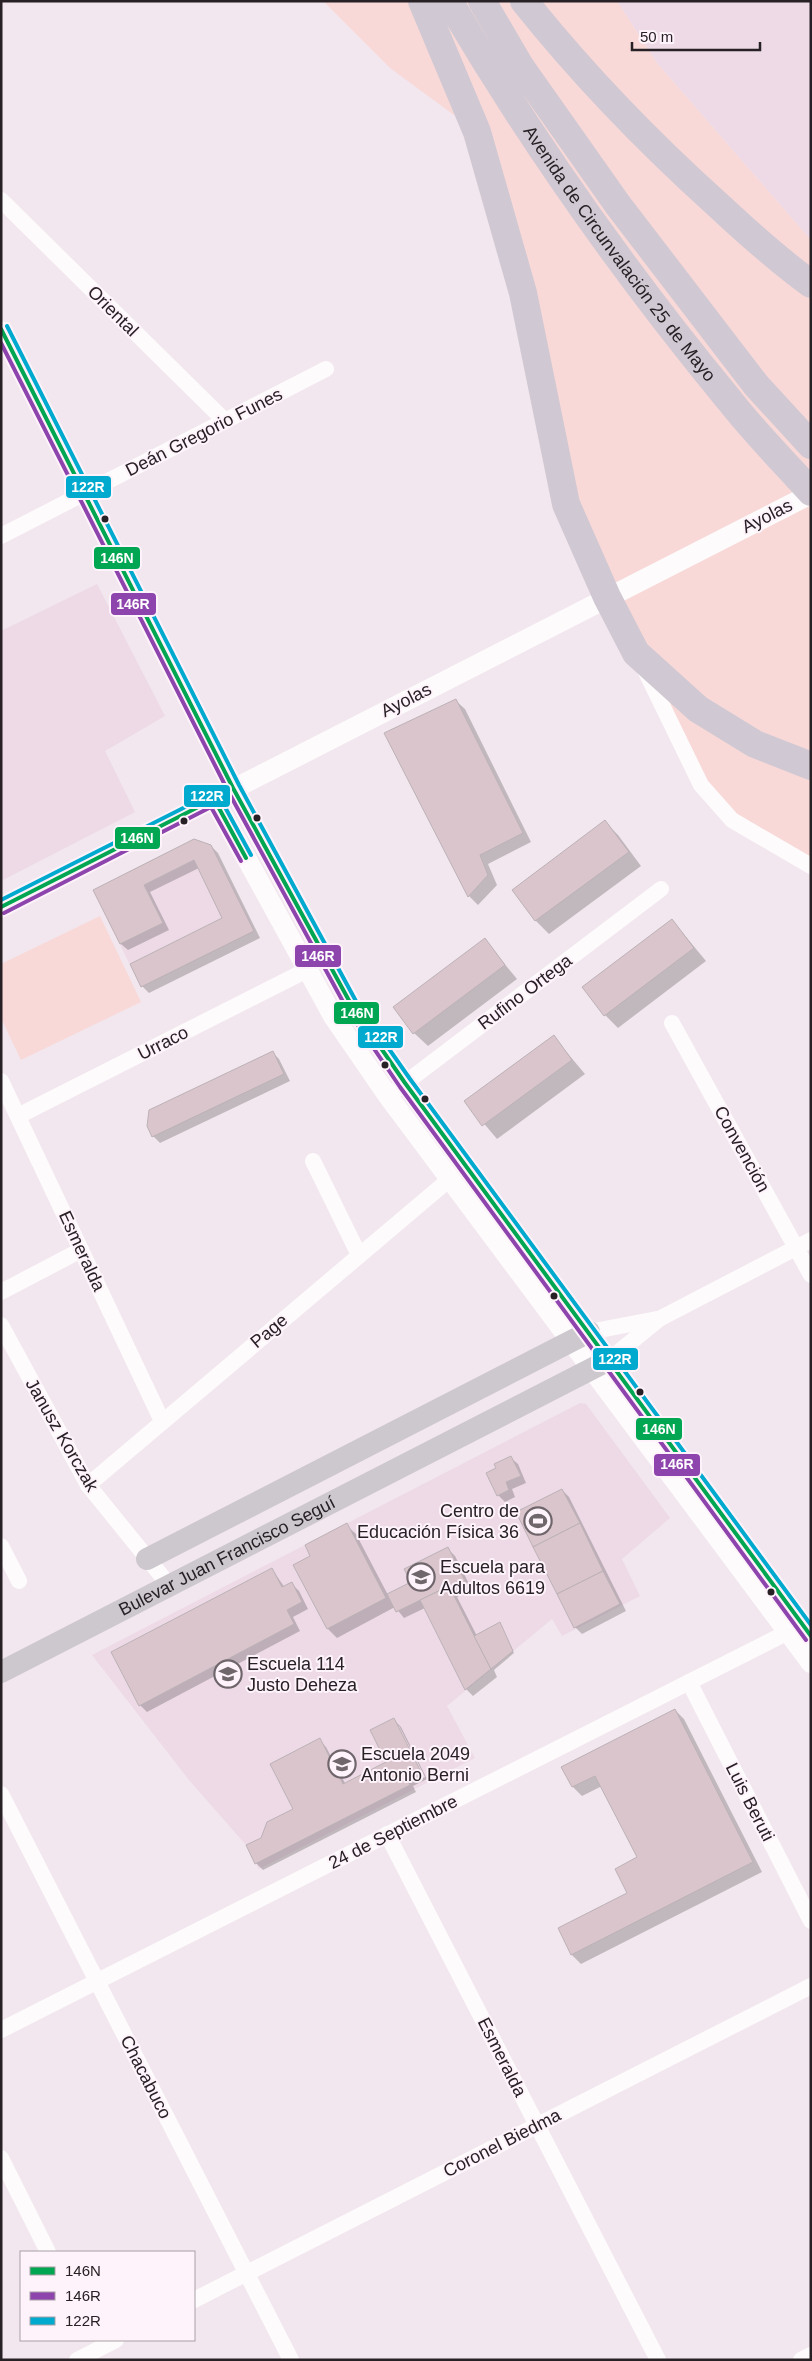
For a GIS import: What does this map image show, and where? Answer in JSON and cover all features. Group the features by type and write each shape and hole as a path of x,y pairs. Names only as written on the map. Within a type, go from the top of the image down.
{"highway":[{"path":"422,1 476,132 523,293 566,504 607,597 636,653 698,709 755,744 811,766"},
{"name":"Avenida de Circunvalación 25 de Mayo","path":"449,1 499,86 588,218 730,402 811,493"},
{"name":"Avenida de Circunvalación 25 de Mayo","path":"482,1 520,66 618,205 756,385 811,445"},
{"path":"524,1 614,105 691,181 778,260 811,284"}],"main road":[{"name":"Bulevar Juan Francisco Seguí","path":"148,1559 581,1337"},
{"name":"Bulevar Juan Francisco Seguí","path":"1,1672 601,1364"}],"street":[{"name":"Oriental","path":"1,200 225,421"},
{"path":"1,329 233,788 352,1006 581,1337 803,1628 811,1663"},
{"name":"Deán Gregorio Funes","path":"1,536 326,369"},
{"name":"Ayolas","path":"1,907 214,800 233,788 811,493"},
{"path":"636,653 701,785 732,820 811,866"},
{"path":"214,800 333,1016 388,1096 451,1178 581,1337"},
{"name":"Rufino Ortega","path":"388,1096 661,889"},
{"name":"Urraco","path":"18,1116 307,970"},
{"name":"Convención","path":"672,1023 811,1276"},
{"name":"Esmeralda","path":"1,1081 162,1421"},
{"path":"313,1162 359,1255"},
{"name":"Page","path":"88,1485 451,1178"},
{"name":"Bulevar Juan Francisco Seguí","path":"601,1364 659,1319 811,1240"},
{"path":"1,1292 81,1250"},
{"name":"Bulevar Juan Francisco Seguí","path":"581,1337 659,1319"},
{"name":"Janusz Korczak","path":"1,1325 88,1485 169,1586"},
{"path":"1,1546 19,1581"},
{"name":"24 de Septiembre","path":"1,2030 689,1682 803,1628"},
{"name":"Luis Beruti","path":"689,1682 811,1921"},
{"name":"Chacabuco","path":"1,1794 291,2360"},
{"name":"Esmeralda","path":"387,1834 658,2360"},
{"name":"Coronel Biedma","path":"195,2299 811,1986"},
{"path":"1,2158 48,2251"},
{"path":"77,2360 95,2345 112,2341"},
{"path":"801,2360 811,2355"}],"shaded area":[{"path":"323,1 617,1 657,63 811,240 811,866 764,840 701,785 566,504 477,132 390,68"},
{"path":"617,1 811,1 811,240 657,63"},
{"path":"97,584 165,716 105,751 135,812 1,881 1,631"},
{"path":"194,839 211,845 254,931 141,987 93,890"},
{"path":"100,916 141,1002 21,1060 1,1018 1,964"},
{"path":"580,1403 586,1404 670,1518 622,1559 640,1596 562,1636 552,1619 447,1706 475,1758 259,1869 246,1845 189,1780 92,1655"}],"building":[{"path":"456,699 523,833 480,855 488,875 468,897 384,733"},
{"path":"605,820 629,852 535,921 512,890"},
{"path":"194,839 211,845 254,931 141,987 130,964 222,918 194,860 144,885 163,923 120,944 93,890"},
{"path":"672,919 694,948 604,1016 582,987"},
{"path":"485,938 505,965 413,1034 393,1007"},
{"path":"554,1035 572,1060 482,1126 464,1101"},
{"path":"273,1051 284,1074 152,1137 147,1126 149,1110"},
{"path":"511,1456 521,1476 506,1482 509,1490 497,1496 486,1473 496,1468 494,1464"},
{"path":"562,1489 580,1523 533,1547 516,1512"},
{"path":"347,1523 386,1598 327,1629 293,1565 310,1556 305,1545"},
{"path":"580,1523 603,1571 557,1594 533,1547"},
{"path":"448,1547 466,1583 452,1590 449,1586 396,1612 387,1594 411,1582 404,1569"},
{"path":"272,1568 282,1587 292,1582 302,1602 287,1610 294,1624 139,1706 111,1652"},
{"path":"603,1571 620,1604 574,1628 557,1594"},
{"path":"449,1586 491,1669 465,1690 420,1600"},
{"path":"500,1622 513,1651 491,1669 474,1636"},
{"path":"675,1709 753,1862 571,1955 558,1928 627,1893 615,1869 637,1857 595,1776 572,1787 561,1767"},
{"path":"394,1718 421,1772 407,1779 410,1785 255,1864 246,1845 261,1838 267,1822 293,1809 270,1764 320,1738 343,1784 386,1762 370,1730"}],"transit line":[{"name":"122R","path":"7,326 239,785 357,1003 410,1079 811,1625"},
{"name":"146N","path":"1,329 233,788 352,1006 405,1083 811,1636"},
{"name":"146R","path":"1,343 228,791 347,1009 400,1087 806,1640"},
{"name":"122R","path":"1,900 213,793 219,796 251,855"},
{"name":"146N","path":"1,907 214,799 246,858"},
{"name":"146R","path":"4,913 211,807 241,861"}],"place":[{"name":"Centro de Educación Física 36","path":"538,1521"},
{"name":"Escuela para Adultos 6619","path":"421,1577"},
{"name":"Escuela 114 Justo Deheza","path":"228,1674"},
{"name":"Escuela 2049 Antonio Berni","path":"342,1764"}]}
